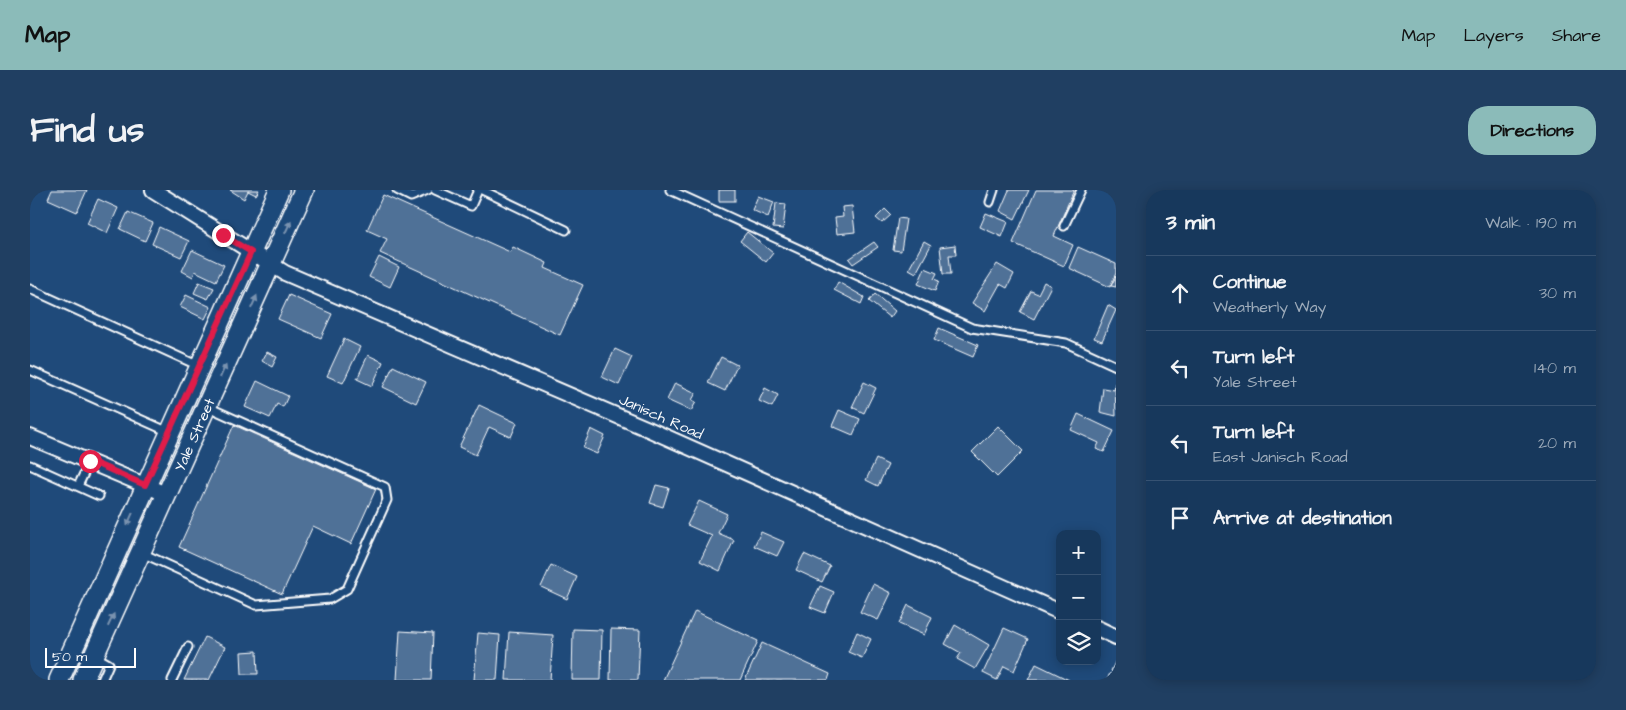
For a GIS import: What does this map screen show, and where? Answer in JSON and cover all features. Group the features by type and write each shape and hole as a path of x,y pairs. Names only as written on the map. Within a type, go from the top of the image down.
{"main road":[{"name":"Yale Street","path":"59,680 145,485 280,190"},
{"name":"Yale Street","path":"83,680 142,553 304,190"}],"street":[{"name":"Janisch Road","path":"153,190 285,273 648,429 1056,610"},
{"path":"30,437 168,495"},
{"path":"1101,630 1116,637"}],"lane":[{"path":"396,190 411,197 428,190"},
{"path":"435,190 470,206 478,190"},
{"path":"482,190 566,230"},
{"path":"670,190 972,328 1066,342 1116,366"},
{"path":"990,202 994,190"},
{"path":"1064,226 1081,190"},
{"path":"30,289 199,366"},
{"path":"30,370 169,432"},
{"path":"142,553 256,605 330,599 347,589 387,500 385,487 208,406"},
{"path":"78,486 90,461"},
{"path":"30,465 99,496"},
{"path":"172,680 188,647"},
{"path":"94,656 109,664 102,680"}],"building":[{"path":"52,190 87,190 77,212 48,199"},
{"path":"230,190 259,190 256,195 248,191 244,199"},
{"path":"719,190 735,190 735,201 719,201"},
{"path":"1009,190 1029,190 1015,219 1000,211"},
{"path":"1036,190 1074,190 1054,236 1073,245 1064,266 1013,243"},
{"path":"383,195 510,252 513,247 547,263 545,268 583,285 560,335 380,253 387,239 367,230"},
{"path":"758,196 774,202 768,217 752,210"},
{"path":"98,199 118,208 107,233 87,223"},
{"path":"776,203 786,204 783,229 773,228"},
{"path":"852,206 855,232 837,234 835,218 843,217 842,207"},
{"path":"885,209 891,215 882,223 876,218"},
{"path":"128,212 153,223 145,241 120,229"},
{"path":"986,213 1008,222 1002,237 980,227"},
{"path":"898,218 906,219 901,251 893,250"},
{"path":"159,227 189,241 181,257 152,244"},
{"path":"747,232 773,253 766,262 740,241"},
{"path":"924,241 931,245 916,273 909,269"},
{"path":"874,242 878,247 853,264 849,259"},
{"path":"955,245 956,255 949,255 951,274 943,274 940,247"},
{"path":"1078,247 1116,264 1116,273 1110,287 1069,268"},
{"path":"192,250 224,265 216,281 195,271 193,277 182,271"},
{"path":"379,257 399,267 390,287 369,277"},
{"path":"997,264 1014,274 1007,288 1000,284 985,311 972,303"},
{"path":"925,268 937,273 934,279 939,281 935,291 918,284"},
{"path":"1116,276 1116,287 1111,286"},
{"path":"199,282 214,288 208,299 194,293"},
{"path":"838,282 864,297 861,304 834,290"},
{"path":"1044,282 1051,286 1034,319 1020,312 1031,291 1038,294"},
{"path":"875,294 895,311 890,318 869,301"},
{"path":"186,295 211,307 205,319 180,307"},
{"path":"289,295 332,314 321,338 278,319"},
{"path":"1108,305 1116,310 1102,341 1094,338"},
{"path":"939,328 978,345 973,357 934,340"},
{"path":"344,339 360,347 343,383 327,376"},
{"path":"615,349 632,357 619,385 602,377"},
{"path":"267,352 277,357 272,367 262,361"},
{"path":"368,355 383,362 372,386 357,379"},
{"path":"721,357 737,365 725,391 708,383"},
{"path":"393,366 426,382 416,403 383,387"},
{"path":"257,381 288,396 283,407 277,404 270,418 245,407"},
{"path":"864,382 876,388 864,413 852,407"},
{"path":"675,383 696,393 692,400 696,402 691,411 667,400"},
{"path":"1115,383 1116,416 1100,412 1103,388 1114,390"},
{"path":"765,388 778,395 772,407 759,401"},
{"path":"479,405 517,423 511,437 489,427 476,455 459,447"},
{"path":"839,410 860,419 853,435 832,426"},
{"path":"1078,414 1114,431 1104,452 1096,449 1099,443 1071,430"},
{"path":"234,425 376,489 351,544 313,526 282,594 179,547"},
{"path":"998,426 1023,451 997,477 972,452"},
{"path":"591,429 605,436 597,454 583,448"},
{"path":"876,459 888,465 878,486 866,480"},
{"path":"656,485 669,488 663,507 650,503"},
{"path":"699,501 727,514 718,533 734,540 720,571 700,561 712,536 687,525"},
{"path":"761,532 784,542 777,556 754,546"},
{"path":"804,554 830,566 822,582 796,570"},
{"path":"551,565 577,577 567,599 541,587"},
{"path":"873,584 891,593 878,620 860,612"},
{"path":"820,586 834,592 825,613 810,607"},
{"path":"908,605 932,617 924,635 899,624"},
{"path":"695,611 758,641 740,680 663,680"},
{"path":"955,625 989,645 975,669 957,659 961,653 945,644"},
{"path":"1004,628 1028,639 1014,671 1004,666 997,680 983,673"},
{"path":"573,629 602,630 601,680 572,680"},
{"path":"611,629 640,630 638,680 610,680"},
{"path":"400,631 433,633 431,680 397,680"},
{"path":"509,632 553,635 550,680 506,680"},
{"path":"857,632 871,639 862,658 848,652"},
{"path":"478,633 500,635 497,680 474,680"},
{"path":"205,637 225,647 209,680 184,680"},
{"path":"762,643 830,674 828,680 745,680"},
{"path":"257,651 258,674 242,674 241,652"},
{"path":"1116,660 1116,674 1111,671"},
{"path":"1036,664 1069,680 1028,680"},
{"path":"1110,673 1116,678 1116,680 1107,680"}],"route":[{"path":"90,461 145,485 251,252 223,235"}]}
